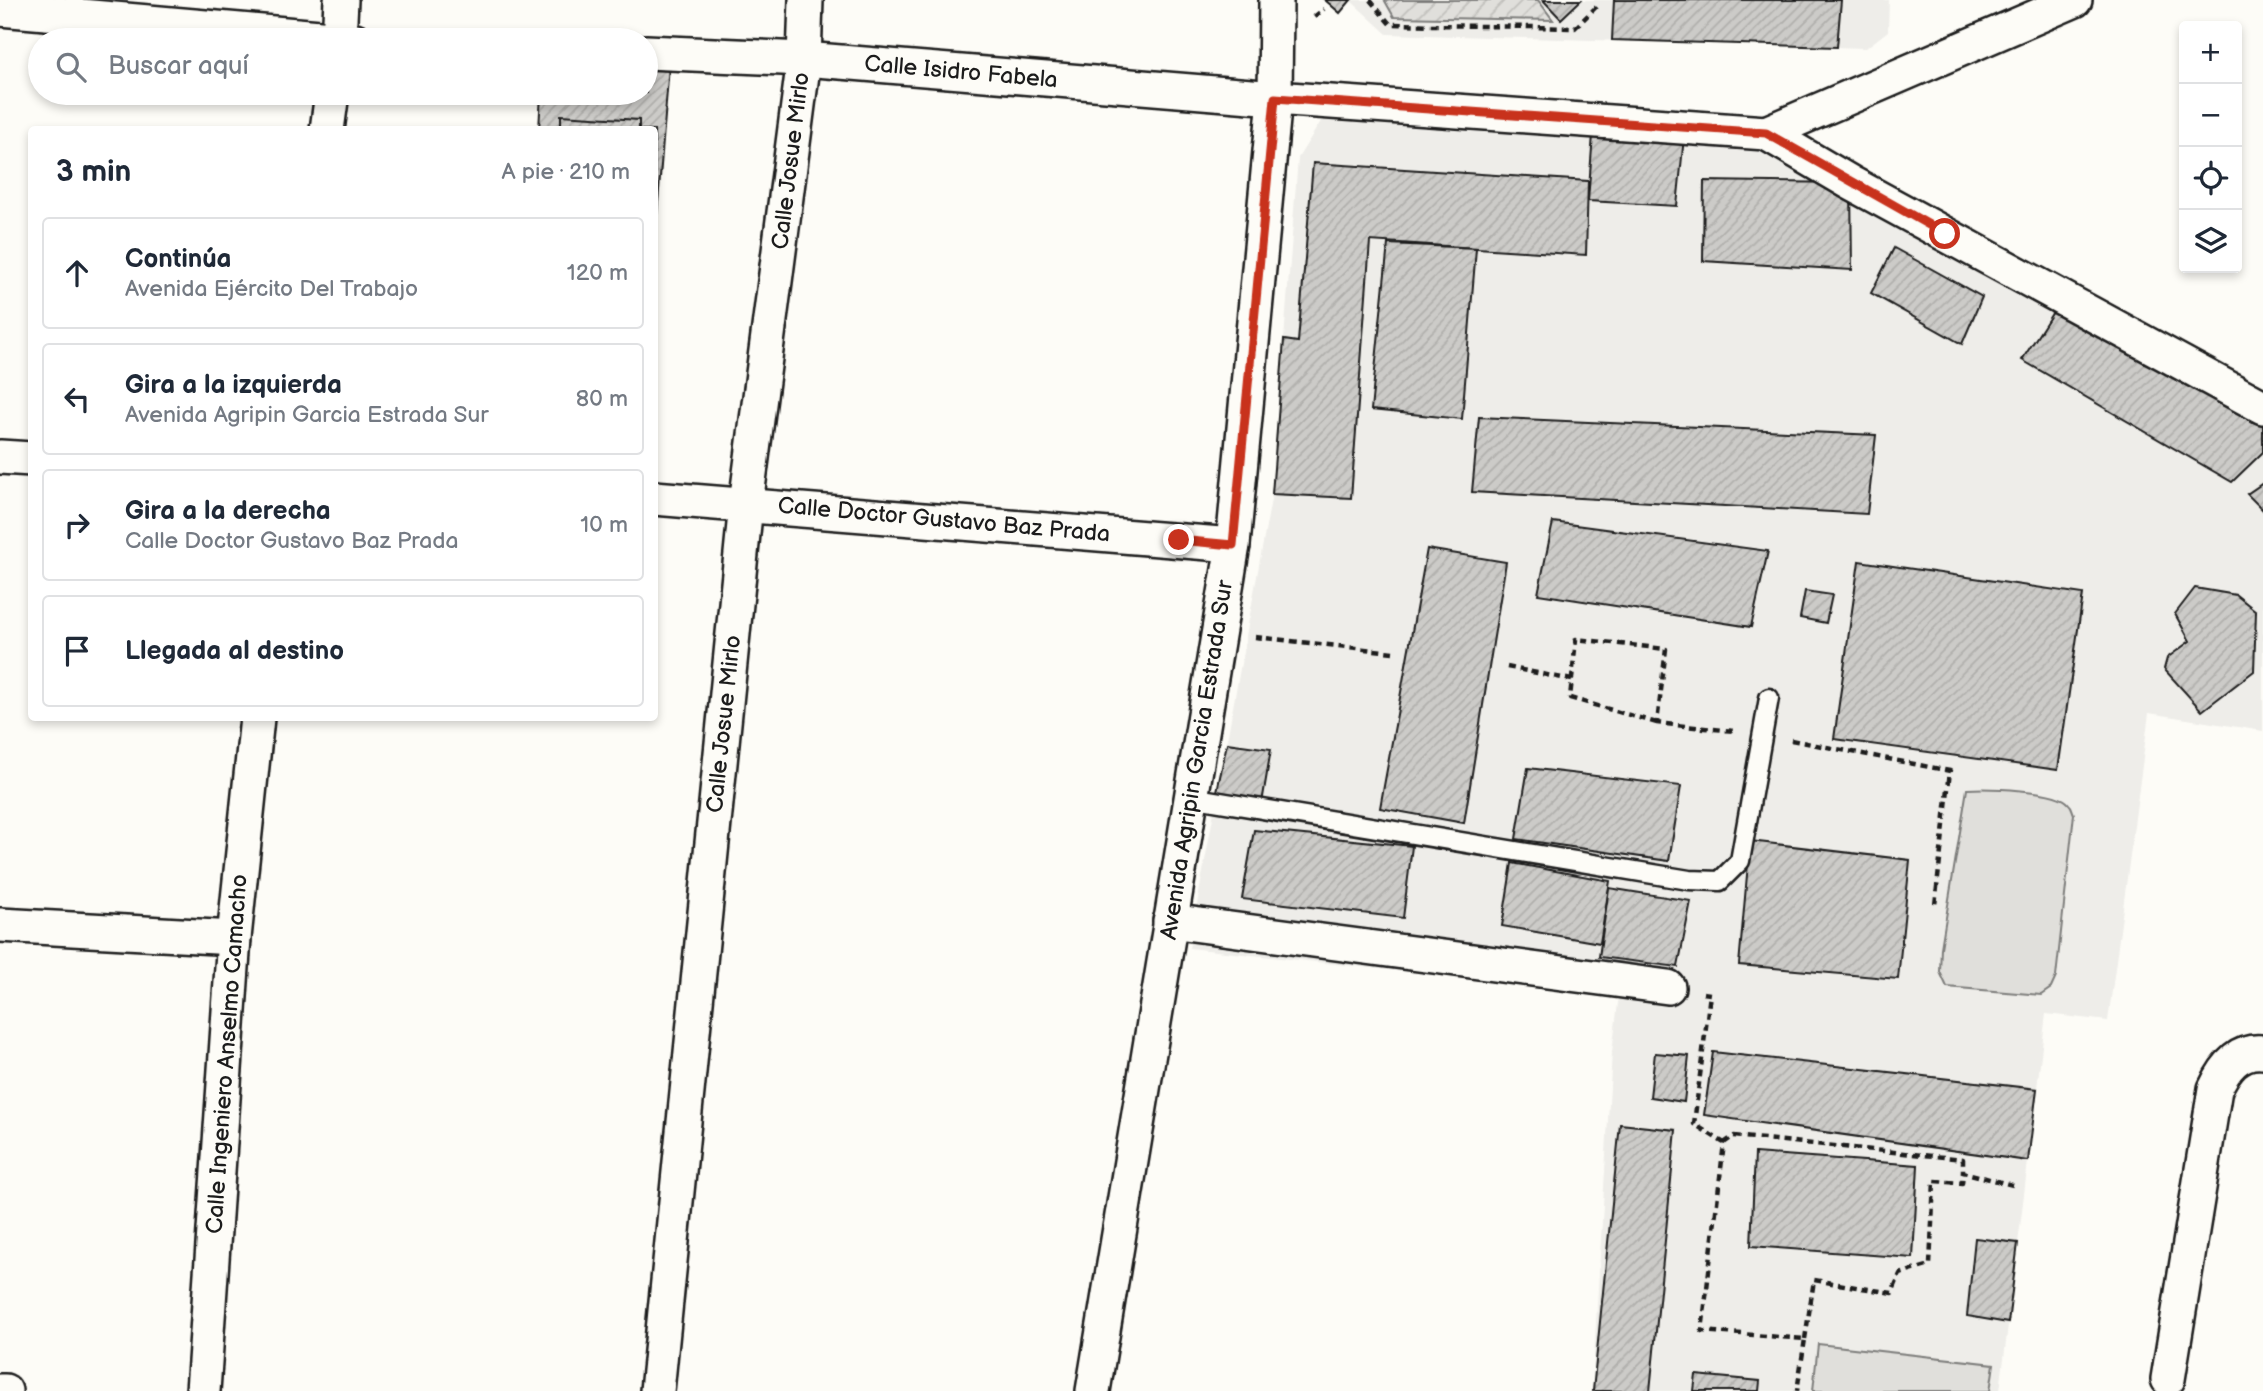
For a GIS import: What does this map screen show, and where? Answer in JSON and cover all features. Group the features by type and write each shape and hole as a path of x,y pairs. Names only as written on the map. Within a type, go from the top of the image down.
{"street":[{"path":"340,28 341,0"},
{"name":"Calle Josue Mirlo","path":"657,1391 746,504 804,59 806,0"},
{"name":"Avenida Agripin Garcia Estrada Sur","path":"1093,1391 1233,545 1275,98 1276,0"},
{"path":"1766,133 2076,0"},
{"path":"0,9 208,28"},
{"name":"Calle Isidro Fabela","path":"658,53 804,59 1275,98 1766,133"},
{"path":"328,126 330,105"},
{"path":"1766,133 1851,183 2263,407"},
{"path":"0,457 28,459"},
{"name":"Calle Doctor Gustavo Baz Prada","path":"658,498 1233,545"},
{"name":"Calle Ingeniero Anselmo Camacho","path":"203,1391 234,938 257,721"},
{"path":"1170,921 1668,987"},
{"path":"0,925 234,938"},
{"path":"2168,1379 2215,1089 2224,1068 2239,1056 2263,1052"}],"lane":[{"path":"1190,797 1689,880 1720,881 1740,861 1769,698"}],"path":[{"path":"1370,0 1390,24 1575,28 1596,7"},
{"path":"1218,633 1393,652"},
{"path":"1657,723 1666,649 1576,639 1570,698 1657,723 1762,735 1950,771 1935,905"},
{"path":"1507,667 1572,680"},
{"path":"1668,987 1710,994 1694,1124 1724,1143"},
{"path":"1797,1391 1805,1339 1814,1280 1892,1293 1900,1274 1930,1265 1934,1181 1962,1183 1963,1159 1734,1136 1724,1143 1702,1331 1805,1339"},
{"path":"1963,1172 2016,1186"}],"shaded area":[{"path":"1350,0 1889,0 1888,31 1866,48 1387,34"},
{"path":"1538,0 1553,20 1394,17 1385,1"},
{"path":"1333,102 1766,133 2263,407 2263,731 2149,713 2108,1021 2046,1014 2000,1391 1592,1391 1612,1052 1619,995 1189,948 1272,494 1298,158"},
{"path":"1967,789 2021,790 2051,795 2069,804 2074,814 2056,977 2051,988 2041,995 1947,987 1940,972 1941,948"},
{"path":"1818,1344 1994,1364 1990,1391 1813,1391"}],"building":[{"path":"1325,0 1351,0 1340,13"},
{"path":"1543,0 1581,0 1561,19"},
{"path":"1614,0 1841,0 1837,47 1612,40"},
{"path":"658,52 670,53 658,203 658,126 539,126 540,105 658,105"},
{"path":"561,115 639,120 639,126 561,126"},
{"path":"1594,121 1685,127 1677,206 1588,201"},
{"path":"1313,163 1588,181 1586,255 1370,241 1351,498 1272,494 1284,340 1298,342"},
{"path":"1704,181 1851,183 1852,270 1703,261"},
{"path":"1388,244 1476,248 1462,419 1371,410"},
{"path":"1894,248 1982,297 1962,344 1871,293"},
{"path":"2062,298 2263,407 2263,452 2232,482 2022,360"},
{"path":"1479,417 1876,435 1867,514 1472,492"},
{"path":"2263,483 2263,510 2247,494"},
{"path":"1553,522 1768,551 1751,627 1538,594"},
{"path":"1427,549 1506,562 1464,823 1380,808"},
{"path":"1859,561 2083,594 2058,770 1834,739"},
{"path":"2195,588 2236,595 2256,611 2254,671 2202,711 2164,669 2167,658 2190,641 2175,614"},
{"path":"1805,591 1832,595 1826,623 1800,618"},
{"path":"1227,743 1271,749 1261,809 1215,801"},
{"path":"1528,768 1681,786 1669,861 1516,839"},
{"path":"1254,830 1412,846 1403,918 1242,899"},
{"path":"1750,841 1910,860 1898,979 1739,965"},
{"path":"1512,863 1610,881 1600,943 1502,926"},
{"path":"1609,888 1691,901 1678,967 1599,957"},
{"path":"1713,1052 2037,1089 2028,1161 1704,1115"},
{"path":"1655,1053 1689,1056 1684,1102 1650,1097"},
{"path":"1620,1124 1676,1130 1650,1391 1593,1391"},
{"path":"1755,1153 1918,1165 1913,1258 1751,1246"},
{"path":"1975,1238 2018,1243 2008,1323 1967,1316"},
{"path":"1696,1375 1760,1381 1759,1391 1694,1391"}],"route":[{"path":"1179,540 1233,545 1275,98 1766,133 1945,234"}]}
